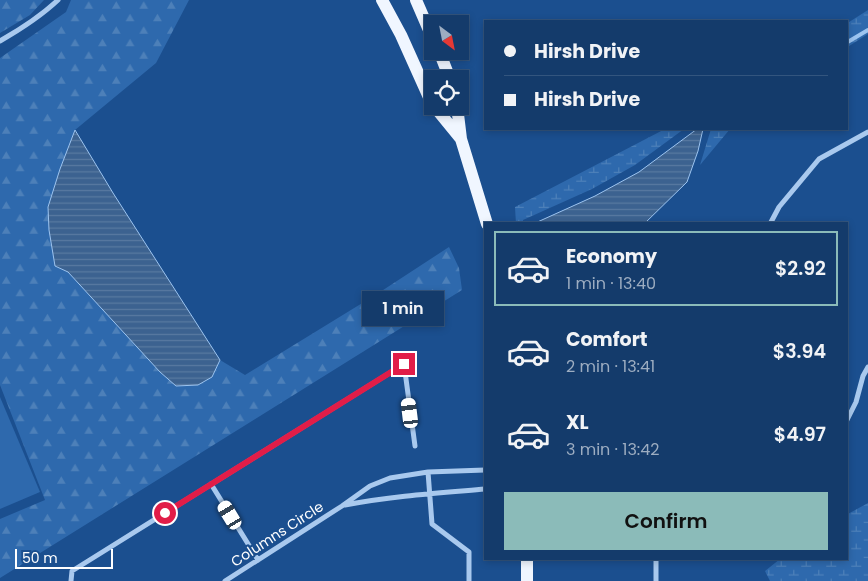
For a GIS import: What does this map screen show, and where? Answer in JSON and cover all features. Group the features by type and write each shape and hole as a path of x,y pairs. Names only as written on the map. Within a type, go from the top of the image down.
{"main road":[{"path":"382,0 401,35 424,85"},
{"path":"416,0 424,18"},
{"path":"441,115 461,140"},
{"path":"458,115 461,140 486,222"},
{"path":"527,560 527,581"}],"street":[{"path":"0,41 32,22 58,0"},
{"path":"771,222 779,207 819,159 868,132"},
{"path":"71,581 72,571 404,364 415,446"},
{"path":"848,418 856,402 863,376 868,367"},
{"name":"Columns Circle","path":"225,581 370,486 390,478 428,472 484,470"},
{"path":"428,472 432,524 469,552 469,581"},
{"path":"211,484 258,560"},
{"name":"Columns Circle","path":"342,506 379,499 484,489"},
{"path":"656,560 656,581"}],"green space":[{"path":"0,0 44,0 30,15 0,33"},
{"path":"71,0 189,0 156,63 75,130 55,266 68,272 160,372 176,386 198,385 212,377 220,360 245,375 377,294 449,247 459,268 462,290 0,578 0,519 45,500 0,385 0,58 66,12"},
{"path":"868,10 868,34 848,47 848,23"},
{"path":"663,130 683,130 635,165 592,189 523,220 523,222 516,222 515,207"},
{"path":"711,130 729,130 700,165"},
{"path":"0,397 40,492 0,509"},
{"path":"868,503 868,581 770,581 765,571 779,560 848,560 848,514"}],"shaded area":[{"path":"75,130 220,360 212,377 198,385 176,386 160,372 68,272 55,266 49,230 48,207"},
{"path":"696,130 703,130 698,151 687,182 646,222 537,222 595,196 639,172"}],"waterway":[{"path":"848,42 868,30"}],"route":[{"path":"165,513 404,364"}]}
